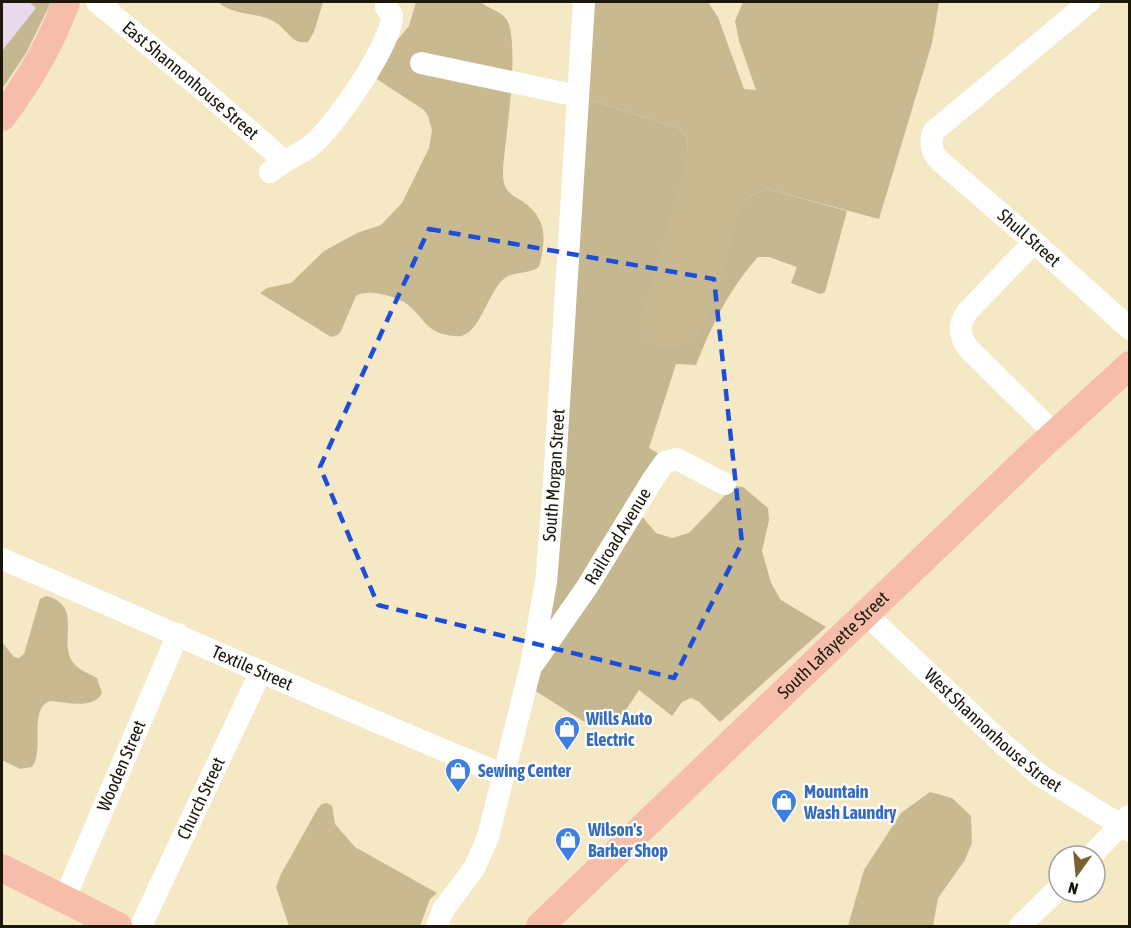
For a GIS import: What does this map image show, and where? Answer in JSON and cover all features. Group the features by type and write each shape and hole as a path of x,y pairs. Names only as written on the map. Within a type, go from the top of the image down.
{"main road":[{"path":"2,117 55,33 66,2"},
{"name":"South Lafayette Street","path":"540,927 1130,365"},
{"path":"2,868 118,927"}],"street":[{"name":"East Shannonhouse Street","path":"97,2 203,90 277,166 312,145 330,127 358,87 390,31 392,15 386,7"},
{"name":"South Morgan Street","path":"437,927 443,910 475,867 483,851 531,666 546,582 584,2"},
{"name":"Shull Street","path":"1089,2 934,131 931,147 939,161 1130,328"},
{"path":"421,63 578,96"},
{"path":"1034,242 967,312 962,319 960,333 968,348 1055,434"},
{"name":"Railroad Avenue","path":"531,666 587,587 626,520 665,462 677,459 725,484"},
{"name":"Textile Street","path":"2,559 178,634 394,731 504,775"},
{"name":"West Shannonhouse Street","path":"867,615 1010,751 1041,776 1127,824"},
{"name":"Wooden Street","path":"64,900 178,634"},
{"name":"Church Street","path":"141,927 261,671"},
{"path":"1104,844 1127,824"},
{"path":"1020,927 1047,900"}],"highlighted area":[{"path":"429,229 714,279 742,543 674,678 378,605 320,467"}],"shaded area":[{"path":"2,2 51,2 26,53 2,89"},
{"path":"29,2 51,2 26,53 2,89 2,51 36,8"},
{"path":"218,2 323,2 314,32 308,42 302,42 293,39 273,21 231,10"},
{"path":"416,2 481,2 502,14 507,20 512,46 512,63 503,177 508,191 530,208 541,222 544,239 539,267 505,278 494,291 474,327 461,336 437,332 404,302 387,295 366,293 356,296 341,331 338,335 331,337 260,293 267,288 291,283 324,251 357,233 381,225 402,203 429,148 432,130 424,110 372,76 388,51 409,26"},
{"path":"584,2 708,2 718,17 744,89 756,90 739,41 735,21 743,2 939,2 932,43 879,219 767,189 752,195 742,204 709,320 693,342 673,349 657,348 643,338 638,328 688,155 686,137 680,129 578,96"},
{"path":"578,96 680,129 686,137 688,155 742,204 752,195 767,189 847,211 825,292 820,294 791,283 797,267 769,257 758,257 738,282 722,308 696,365 676,364 649,448 659,454 635,508 656,533 672,538 689,533 734,486 743,487 768,508 769,520 762,551 771,583 781,600 826,627 720,722 698,701 691,698 682,702 672,716 639,690 622,716 607,724 597,725 583,721 526,685"},
{"path":"46,596 58,601 65,608 70,656 77,667 97,678 102,693 92,702 50,701 43,705 38,721 36,759 32,767 20,769 2,760 2,642 14,657 19,658 24,654 40,599"},
{"path":"930,792 952,798 971,816 972,843 965,860 938,898 933,926 848,926 864,870 901,813"},
{"path":"327,803 332,806 335,824 355,847 437,893 430,899 420,926 289,926 276,887 318,808"}],"place":[{"name":"Wills Auto Electric","path":"567,752"},
{"name":"Sewing Center","path":"458,794"},
{"name":"Mountain Wash Laundry","path":"784,825"},
{"name":"Wilson's Barber Shop","path":"568,863"}]}
